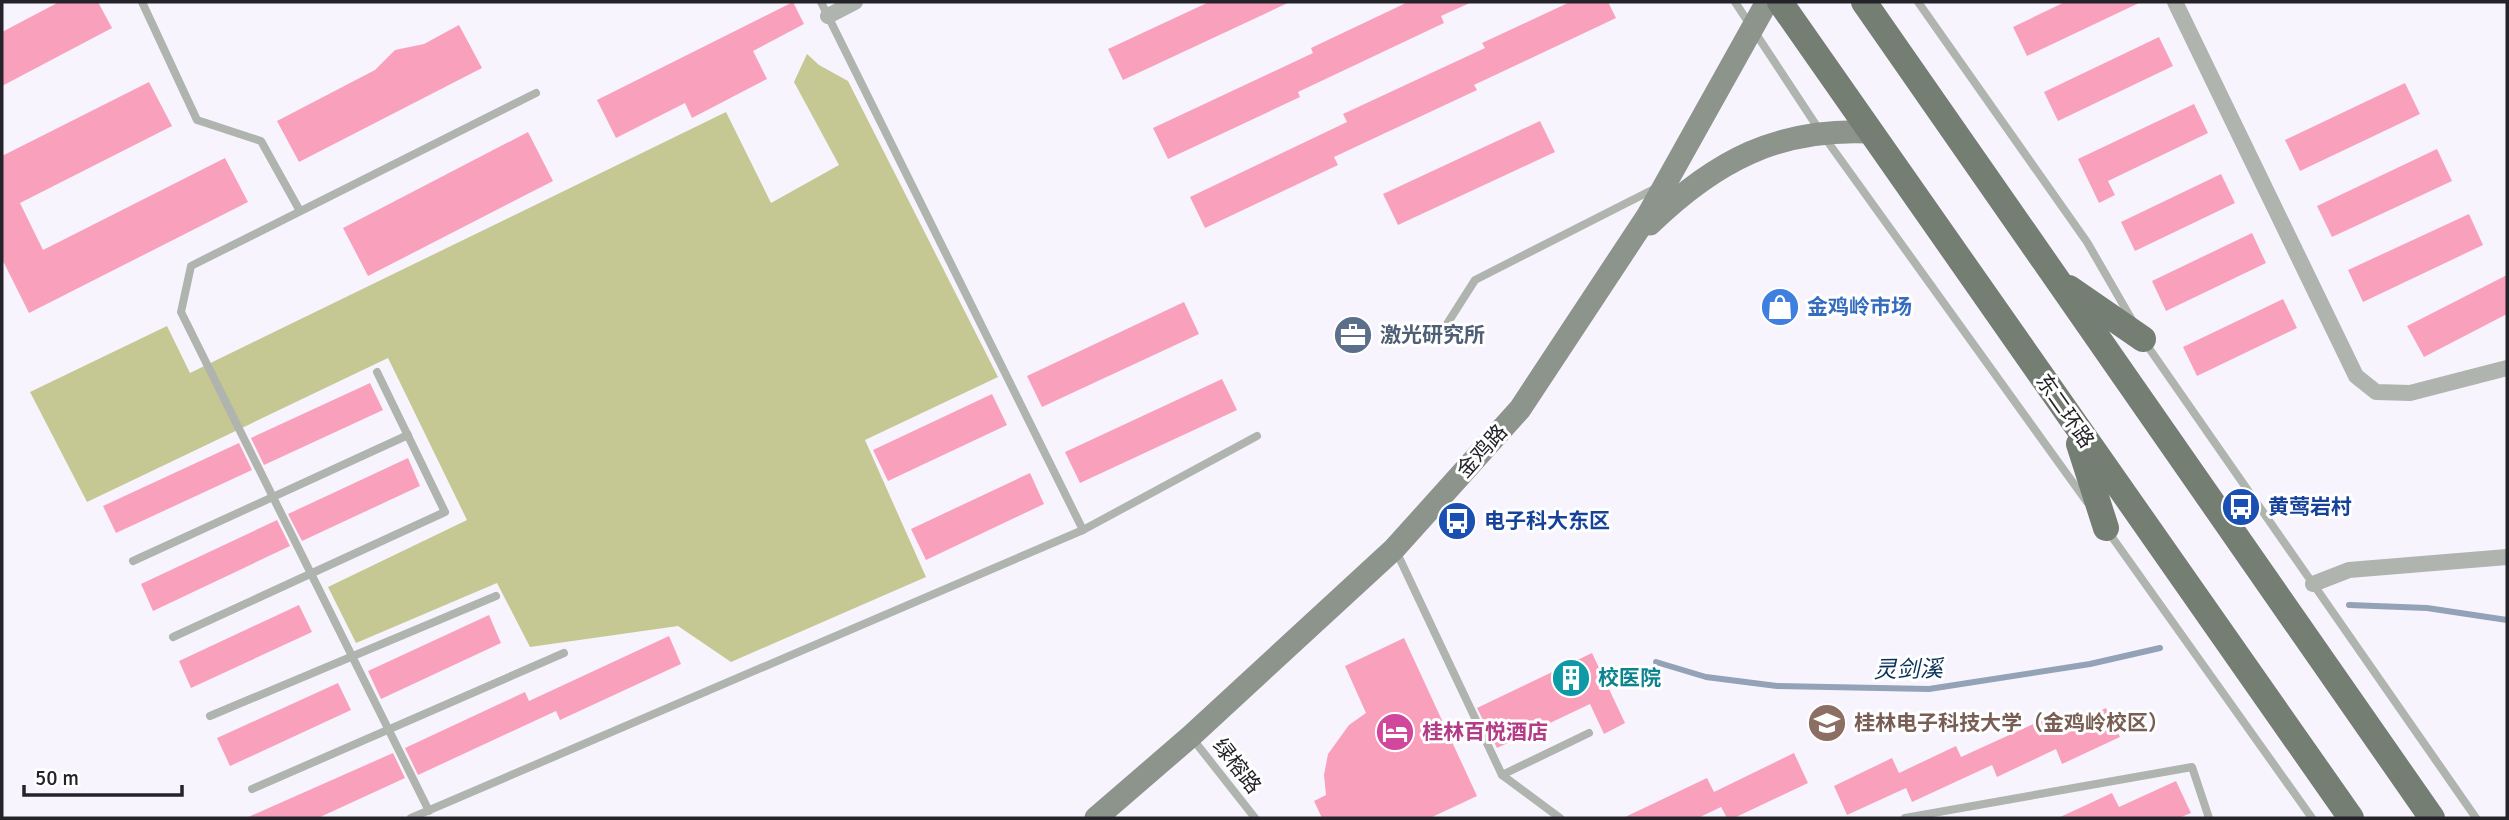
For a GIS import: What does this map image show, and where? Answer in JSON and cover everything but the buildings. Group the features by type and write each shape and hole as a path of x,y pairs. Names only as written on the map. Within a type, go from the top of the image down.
{"main road":[{"name":"金鸡路","path":"1096,818 1191,736 1394,549 1520,410 1628,246 1767,2"},
{"name":"东二环路","path":"1780,2 2351,818"},
{"path":"1864,2 2432,818"},
{"path":"1628,246 1665,209 1729,164 1774,142 1820,131 1869,132"},
{"path":"2055,278 2143,339"},
{"path":"2071,419 2106,528"}],"street":[{"path":"825,9 855,2"},
{"path":"2175,2 2356,376 2375,392 2410,393 2507,368"},
{"path":"2314,584 2349,570 2507,557"}],"lane":[{"path":"142,2 197,120 261,141 300,211"},
{"path":"1735,2 1820,131 2312,818"},
{"path":"1918,2 2087,242 2143,339 2476,818"},
{"path":"825,9 1083,530"},
{"path":"429,811 181,312 191,266 536,93"},
{"path":"1447,324 1475,280 1666,183"},
{"path":"173,637 445,512 377,372"},
{"path":"133,561 408,435"},
{"path":"411,818 1083,530 1257,436"},
{"path":"1394,549 1502,775 1560,818"},
{"path":"210,716 496,596"},
{"path":"252,789 564,653"},
{"path":"1502,775 1589,733"},
{"name":"绿榕路","path":"1191,736 1255,818"},
{"path":"1905,818 2192,767 2209,818"}],"green space":[{"path":"807,54 819,65 848,81 998,377 865,440 926,577 731,662 678,626 530,647 497,583 356,643 328,587 467,520 388,358 87,502 30,392 167,326 190,373 726,112 771,203 839,165 794,82"}],"waterway":[{"name":"灵剑溪","path":"2349,605 2427,608 2507,620"},
{"name":"灵剑溪","path":"1656,662 1706,677 1777,686 1929,689 2090,664 2160,648"}],"place":[{"name":"金鸡岭市场","path":"1780,307"},
{"name":"激光研究所","path":"1353,335"},
{"name":"黄莺岩村","path":"2241,507"},
{"name":"电子科大东区","path":"1457,521"},
{"name":"校医院","path":"1571,678"},
{"name":"桂林电子科技大学（金鸡岭校区）","path":"1827,723"},
{"name":"桂林百悦酒店","path":"1395,732"}]}
